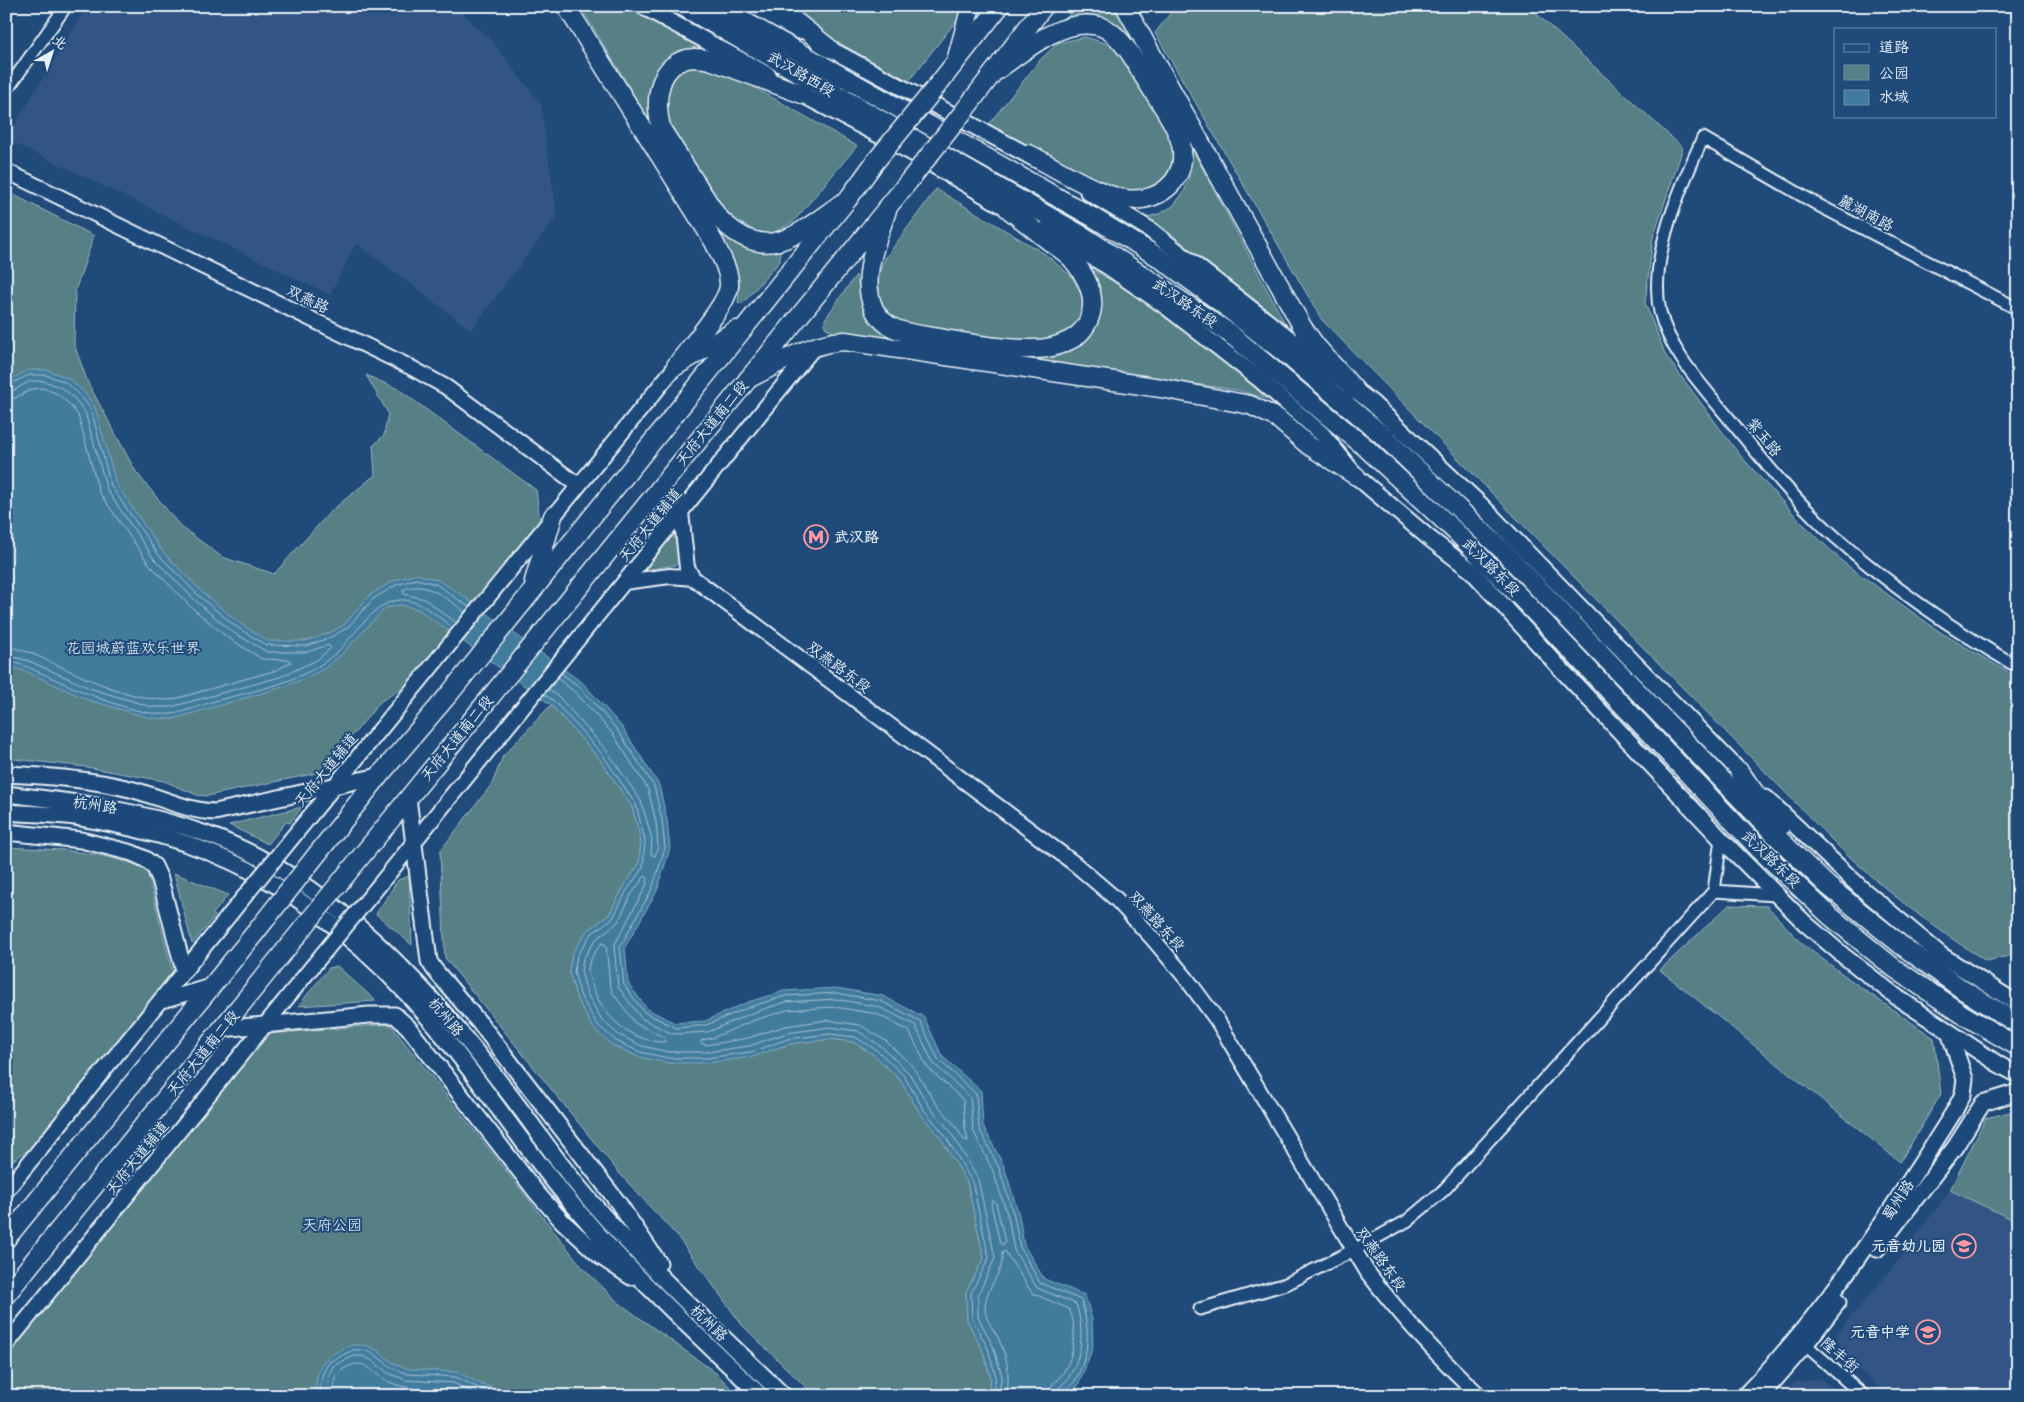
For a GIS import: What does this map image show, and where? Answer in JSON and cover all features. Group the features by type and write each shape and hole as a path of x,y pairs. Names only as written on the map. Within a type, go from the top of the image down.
{"main road":[{"path":"566,6 714,242 725,266 729,286 724,301 676,366"},
{"path":"642,6 909,151 1107,266 1168,308 1259,379 1322,434 1356,476"},
{"name":"武汉路西段","path":"682,6 919,142"},
{"name":"武汉路西段","path":"717,6 926,124"},
{"path":"754,6 829,48 1096,189 1124,199 1160,195 1169,187 1182,165 1182,149 1177,132 1126,48 1104,27 1091,24 1074,26 1049,35 993,73"},
{"path":"776,6 829,48"},
{"path":"956,63 971,6"},
{"path":"6,1239 214,986 378,776 450,693 1000,6"},
{"name":"天府大道南二段","path":"6,1295 909,181 1044,6"},
{"path":"1125,6 1303,328 1316,346 1355,390"},
{"path":"802,94 710,60 694,58 680,61 670,68 658,91 657,116 662,130 717,216 740,237 772,244 806,228 848,198"},
{"name":"武汉路东段","path":"926,124 1094,218 1158,257 1217,300 1352,409 1502,550 1776,836 1828,886 1924,962 1963,990 2018,1024"},
{"name":"武汉路东段","path":"919,142 1085,237 1228,332 1278,372 1366,448 1456,532 1760,850 1828,915 1894,968 1962,1014 2018,1048"},
{"path":"1029,154 1149,229 1355,390 1412,439 1482,506 1798,830 1861,888 1941,955 2018,1004"},
{"path":"888,206 868,281 869,296 875,312 884,321 895,328 912,334 995,347 1036,349 1070,341 1081,332 1089,321 1093,305 1091,291 1070,258 1008,209"},
{"path":"676,366 747,324"},
{"path":"748,378 816,346 830,342 852,342 1161,388 1250,405 1276,418 1308,444 1356,476 1429,538 1472,571 1721,839 1775,895 1845,958 1898,998 1998,1064 2018,1075"},
{"path":"532,589 553,516"},
{"path":"1738,770 1828,886"},
{"path":"6,774 83,781 129,788 202,812 215,812 239,805 378,776"},
{"name":"杭州路","path":"6,794 82,802 126,810 208,834 268,863 316,893 392,957 421,987 504,1088 570,1176 608,1220 679,1294 784,1396"},
{"path":"408,798 429,961 483,1026 617,1202 679,1294"},
{"name":"杭州路","path":"6,812 78,817 163,836 235,863 307,906 357,946 417,1005 451,1045 578,1212 654,1292 761,1396"},
{"path":"6,832 81,840 132,853 154,866 160,879 184,971"},
{"path":"221,1029 386,1014 394,1015 401,1019 537,1193 562,1221 601,1257 654,1292"},
{"name":"蜀州路","path":"1761,1396 1896,1203 1964,1094 1965,1079 1949,1032"},
{"name":"蜀州路","path":"1744,1396 1801,1341 1955,1148 1980,1108 1984,1104 2018,1092"}],"street":[{"path":"6,91 66,6"},
{"name":"麓湖南路","path":"1703,138 1820,206 2018,309"},
{"name":"紫玉路","path":"1703,138 1687,173 1664,239 1658,268 1657,290 1660,312 1681,358 1767,465 1832,534 1921,605 2018,666"},
{"name":"双燕路","path":"6,171 410,367 446,387 578,485"},
{"name":"天府大道辅道","path":"6,1345 816,346"},
{"path":"553,516 676,366"},
{"path":"681,512 687,568 693,578"},
{"name":"天府大道辅道","path":"184,971 553,516"},
{"path":"624,582 670,576 693,578"},
{"name":"双燕路东段","path":"693,578 1075,864 1116,899 1154,939 1217,1020 1354,1250 1397,1310 1428,1345 1480,1396"},
{"path":"1200,1309 1286,1284 1407,1221 1444,1190 1714,891 1721,839"},
{"path":"1714,891 1775,895"},
{"path":"6,1190 184,971"},
{"path":"160,1001 214,986"},
{"name":"隆丰街","path":"1801,1341 1864,1396"}],"shaded area":[{"path":"87,6 455,6 493,42 541,104 557,216 471,330 356,243 330,295 6,139"},
{"path":"1950,1190 2018,1222 2018,1396 1889,1396 1841,1354 1837,1333 1892,1269"},
{"path":"1822,1379 1841,1396 1782,1396 1794,1382"}],"green space":[{"path":"580,6 627,6 712,53 655,76 649,98 651,123"},
{"path":"784,6 964,6 964,11 908,82 801,21"},
{"path":"1072,6 1116,6 1286,325 1133,215 1147,217 1159,214 1173,206 1184,192 1189,178 1190,154 1133,48 1070,19 1068,12"},
{"path":"1176,6 1528,6 1683,148 1653,237 1645,303 1666,356 1739,454 1799,520 1844,563 1940,632 2018,678 2018,954 1986,961 1907,906 1853,860 1322,320 1155,33"},
{"path":"1085,37 1112,45 1145,91 1168,129 1173,142 1175,159 1170,176 1160,188 1124,194 988,125 1041,59 1058,43"},
{"path":"702,64 733,75 857,146 794,221 772,234 755,231 736,220 718,203 665,115 664,96 673,75 691,65"},
{"path":"936,189 1045,254 1071,276 1083,295 1085,313 1074,329 1061,339 1039,343 929,330 901,324 887,314 880,302 876,282 884,260"},
{"name":"花园城蔚蓝欢乐世界","path":"6,191 94,236 75,291 74,344 88,383 136,472 180,526 222,557 274,574 331,511 375,475 373,446 384,435 388,413 366,375 398,389 536,490 540,521 411,683 381,701 322,772 207,796 197,795 164,781 86,767 6,758"},
{"path":"713,224 742,247 756,250 776,248 780,251 780,261 743,303 738,303 739,280 734,261"},
{"path":"1089,268 1162,313 1208,347 1274,401 1237,390 834,333 825,327 825,319 856,275 864,310 872,322 891,336 1052,358 1071,351 1085,340 1098,297"},
{"path":"678,529 681,559 676,565 645,570"},
{"path":"551,705 599,758 632,807 641,841 639,864 609,915 587,931 572,954 569,972 577,999 593,1027 612,1045 639,1057 752,1057 789,1044 830,1039 853,1042 874,1055 900,1080 920,1113 940,1137 967,1182 984,1258 966,1292 967,1320 983,1351 991,1379 987,1396 815,1396 742,1325 677,1236 620,1174 445,958 440,851 492,784 503,756"},
{"path":"302,807 290,823 286,822 268,844 229,825"},
{"path":"6,847 63,850 99,855 146,867 173,973 34,1146 6,1165"},
{"path":"174,873 228,895 213,914 215,916 192,944"},
{"path":"409,876 412,945 376,914 398,880"},
{"path":"1729,905 1767,906 1802,944 1934,1038 1941,1094 1900,1162 1660,970"},
{"path":"337,966 376,1001 298,1006 329,968"},
{"name":"天府公园","path":"390,1024 583,1268 619,1303 716,1373 739,1396 6,1396 6,1358 268,1034"},
{"path":"2018,1110 2018,1222 1950,1190 1986,1118"}],"water":[{"path":"28,370 47,370 68,378 83,391 95,407 116,484 162,551 202,592 238,622 268,641 306,641 329,633 344,625 370,595 393,581 416,574 438,580 459,593 584,684 622,727 659,785 667,820 670,848 657,891 625,947 628,983 647,1009 675,1023 705,1021 748,1002 784,991 836,988 883,996 924,1017 942,1056 981,1091 983,1126 1004,1166 1019,1215 1024,1245 1044,1279 1085,1295 1092,1319 1093,1347 1078,1386 1065,1396 987,1396 991,1378 983,1351 967,1320 966,1292 984,1258 967,1182 940,1137 920,1113 900,1080 874,1055 853,1042 830,1039 789,1044 752,1057 707,1063 668,1063 639,1057 612,1045 593,1028 577,999 569,972 572,954 587,931 609,915 639,864 641,841 632,807 599,758 551,705 418,609 400,605 385,608 340,656 324,669 306,678 283,687 173,719 150,718 88,700 25,671 6,666 6,382"},
{"path":"352,1345 366,1345 377,1350 393,1363 409,1369 457,1372 483,1385 516,1396 315,1396 317,1376 323,1363 334,1353"}],"place":[{"name":"武汉路","path":"816,537"},
{"name":"元音幼儿园","path":"1964,1246"},
{"name":"元音中学","path":"1928,1332"}]}
